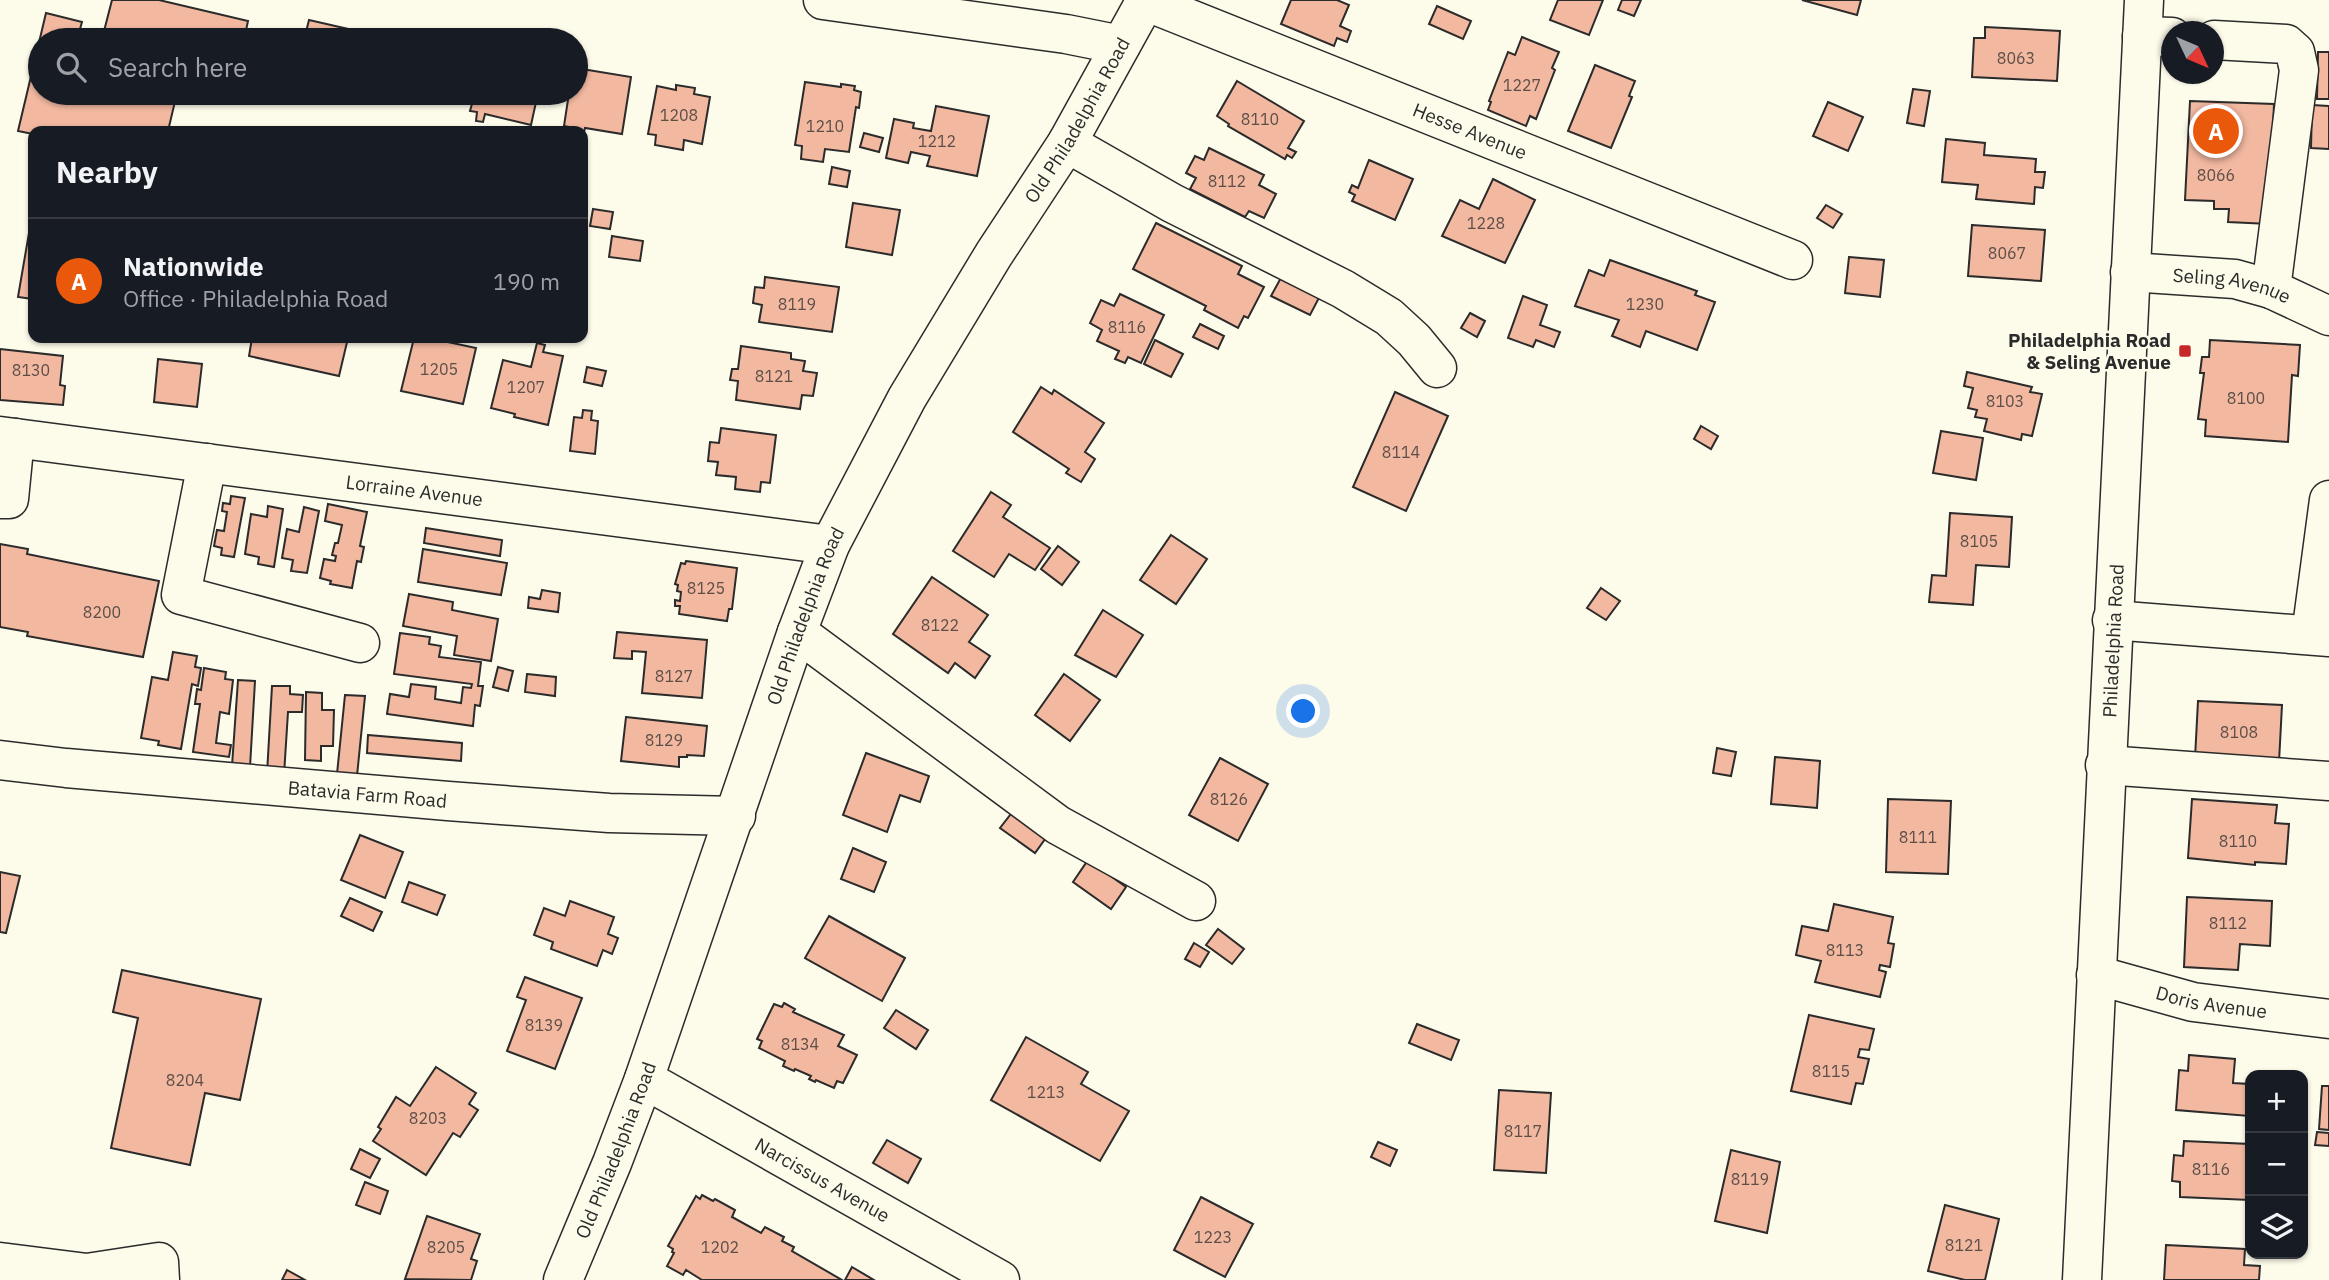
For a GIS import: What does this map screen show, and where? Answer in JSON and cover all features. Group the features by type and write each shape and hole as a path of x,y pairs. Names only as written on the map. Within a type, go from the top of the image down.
{"street":[{"path":"823,0 1066,34 1121,45"},
{"name":"Old Philadelphia Road","path":"563,1280 644,1079 797,632 830,545 871,464 944,334 1066,143 1146,1"},
{"name":"Hesse Avenue","path":"1146,1 1793,260"},
{"name":"Philadelphia Road","path":"2082,1280 2130,272 2152,24"},
{"path":"2224,41 2286,44 2295,52 2299,70 2271,289"},
{"path":"1066,143 1172,203 1343,289 1389,317 1437,368"},
{"name":"Seling Avenue","path":"2130,272 2235,279 2271,289 2329,316"},
{"path":"0,499 9,499 8,437"},
{"name":"Lorraine Avenue","path":"8,437 830,545"},
{"path":"207,463 181,596 360,643"},
{"path":"2112,620 2320,636 2329,500"},
{"path":"797,632 1058,825 1196,901"},
{"name":"Batavia Farm Road","path":"0,760 65,768 489,804 609,813 736,816"},
{"path":"2105,765 2329,780"},
{"name":"Doris Avenue","path":"2096,975 2193,1002 2329,1018"},
{"name":"Narcissus Avenue","path":"644,1079 1000,1280"},
{"path":"0,1262 87,1273 159,1262 160,1280"}],"building":[{"path":"112,0 159,0 248,21 247,28 105,28"},
{"path":"1291,0 1337,0 1349,5 1340,26 1351,31 1347,42 1337,38 1334,46 1281,24"},
{"path":"1558,0 1603,0 1589,35 1550,20"},
{"path":"1622,0 1641,0 1634,16 1618,10"},
{"path":"1802,0 1861,0 1857,15"},
{"path":"1437,6 1471,21 1463,39 1429,24"},
{"path":"46,13 82,22 80,28 42,28"},
{"path":"309,20 344,28 307,28"},
{"path":"1985,27 2060,31 2057,81 1972,77 1974,38 1985,38"},
{"path":"1522,37 1559,52 1536,119 1530,116 1526,126 1488,110 1508,52 1515,55"},
{"path":"2318,52 2329,52 2329,99 2317,99"},
{"path":"1595,65 1635,81 1629,96 1632,97 1611,148 1568,131"},
{"path":"588,70 631,77 622,134 588,128 588,126 564,126 567,105 588,105"},
{"path":"1237,81 1304,121 1288,148 1296,152 1292,158 1287,155 1285,159 1228,126 1229,124 1217,116"},
{"path":"805,82 841,87 841,84 855,86 854,90 861,92 849,152 825,149 823,162 801,159 802,146 795,145"},
{"path":"676,85 695,88 694,94 710,97 702,144 684,140 683,150 655,145 656,135 648,134 657,86 676,90"},
{"path":"28,89 28,105 174,105 169,126 28,126 28,133 18,131"},
{"path":"1913,89 1930,91 1924,126 1907,123"},
{"path":"2190,101 2274,104 2269,224 2228,222 2229,209 2214,209 2214,201 2185,200"},
{"path":"1828,102 1863,117 1848,151 1813,136"},
{"path":"472,105 535,105 531,125 485,114 483,122 476,121 477,112 470,111"},
{"path":"2312,105 2329,106 2329,149 2311,148"},
{"path":"936,106 989,116 977,176 927,166 930,156 911,152 908,163 886,158 894,119 914,123 913,128 931,131"},
{"path":"864,133 883,138 879,152 860,147"},
{"path":"1946,139 1985,143 1984,155 2036,159 2035,172 2045,172 2043,188 2035,187 2034,204 1976,199 1978,185 1942,182"},
{"path":"1209,148 1264,175 1259,185 1276,194 1264,218 1249,211 1245,217 1190,189 1196,178 1186,173 1195,156 1204,160"},
{"path":"1369,160 1413,179 1395,220 1352,201 1355,195 1349,192 1352,185 1358,188"},
{"path":"832,167 850,171 847,187 829,184"},
{"path":"1493,179 1535,200 1505,263 1442,236 1460,200 1479,209"},
{"path":"853,203 900,210 892,255 846,247"},
{"path":"1826,205 1842,214 1833,228 1817,218"},
{"path":"593,209 613,212 610,229 590,226"},
{"path":"1156,223 1242,266 1238,274 1264,287 1248,318 1244,316 1238,328 1204,310 1206,306 1133,269"},
{"path":"1972,225 2045,230 2041,281 1968,276"},
{"path":"612,236 643,241 640,261 609,257"},
{"path":"28,239 28,298 18,297"},
{"path":"1849,257 1884,260 1880,297 1845,293"},
{"path":"1610,260 1697,291 1695,295 1715,302 1697,350 1646,331 1640,347 1612,336 1619,320 1575,306 1589,270 1604,276"},
{"path":"1283,274 1321,294 1310,315 1271,296"},
{"path":"765,277 839,287 832,332 759,322 762,305 753,303 755,287 764,288"},
{"path":"1120,294 1164,315 1141,363 1128,357 1125,363 1115,359 1119,351 1097,341 1102,330 1090,323 1101,300 1114,306"},
{"path":"1523,296 1547,305 1540,325 1560,332 1554,347 1536,340 1533,347 1508,338"},
{"path":"1470,313 1485,321 1477,337 1461,328"},
{"path":"1200,324 1224,336 1218,349 1193,337"},
{"path":"1155,340 1183,354 1171,377 1144,364"},
{"path":"2210,340 2300,345 2298,376 2292,375 2288,442 2205,436 2206,420 2198,419 2204,373 2200,373 2202,357 2209,357"},
{"path":"251,343 347,343 339,376 249,356"},
{"path":"413,343 452,343 476,348 463,404 401,391"},
{"path":"537,343 545,345 543,352 563,356 548,425 491,408 503,360 531,367"},
{"path":"741,346 791,353 791,359 805,361 803,371 817,373 813,396 802,395 800,409 736,400 738,381 730,380 732,369 738,369"},
{"path":"0,349 63,356 60,385 65,386 63,405 0,400"},
{"path":"158,359 202,364 197,407 154,402"},
{"path":"587,367 606,371 602,386 584,382"},
{"path":"1967,372 2032,387 2030,392 2042,394 2032,436 2022,434 2021,440 1984,431 1987,419 1975,417 1977,410 1968,408 1973,388 1964,386"},
{"path":"1041,387 1052,394 1054,390 1104,423 1085,452 1095,459 1081,482 1066,473 1069,469 1013,432"},
{"path":"1395,392 1448,416 1406,511 1353,487"},
{"path":"583,410 592,411 591,420 598,421 595,454 570,451 574,417 582,418"},
{"path":"1701,426 1718,436 1711,449 1694,439"},
{"path":"721,428 776,435 770,483 761,482 760,492 735,489 736,477 716,475 718,462 708,461 710,442 719,443"},
{"path":"1941,431 1983,438 1976,480 1933,473"},
{"path":"991,492 1011,505 1003,517 1050,548 1035,570 1009,554 994,577 953,551"},
{"path":"231,496 245,498 234,557 221,555 222,548 214,546 217,530 224,531 227,512 222,511 223,503 230,504"},
{"path":"328,504 367,512 360,546 364,547 361,562 357,561 352,588 330,584 331,581 320,578 324,559 335,561 336,556 332,555 342,525 325,521"},
{"path":"268,506 283,509 274,567 258,564 259,557 245,554 251,514 267,517"},
{"path":"304,507 319,511 307,573 291,571 293,560 282,558 287,529 299,532"},
{"path":"1950,513 2012,517 2009,567 1976,565 1973,605 1929,602 1932,575 1946,576"},
{"path":"426,528 502,540 500,556 424,543"},
{"path":"1171,535 1207,559 1176,604 1140,580"},
{"path":"0,544 28,549 27,554 159,581 143,657 27,636 28,632 0,627"},
{"path":"1058,546 1079,562 1062,585 1041,569"},
{"path":"423,549 507,563 501,595 418,582"},
{"path":"686,561 737,568 732,609 729,609 727,621 679,614 680,606 675,606 675,600 680,601 681,592 677,591 678,585 675,584 681,563 685,564"},
{"path":"932,577 988,615 969,642 990,656 975,678 955,663 948,673 893,634"},
{"path":"1601,588 1620,601 1606,620 1587,608"},
{"path":"542,590 560,593 558,612 528,608 529,597 540,599"},
{"path":"409,594 453,602 452,610 498,619 491,661 454,655 457,636 403,626"},
{"path":"1103,610 1143,635 1116,677 1075,655"},
{"path":"617,632 707,640 702,698 642,693 646,652 632,651 632,659 614,658"},
{"path":"400,633 430,637 429,644 441,646 439,657 481,662 478,686 483,686 480,706 475,705 473,726 387,714 390,694 409,697 411,684 436,687 435,699 461,703 463,687 471,688 472,684 394,674"},
{"path":"173,652 197,656 195,667 201,668 198,686 192,684 181,749 158,745 159,741 141,738 152,677 168,680"},
{"path":"498,667 513,671 508,691 493,687"},
{"path":"204,668 226,672 225,679 233,680 229,714 220,712 216,743 231,745 229,757 193,752 200,704 195,704 197,689 201,690"},
{"path":"527,674 556,677 555,696 525,692"},
{"path":"1064,674 1100,700 1070,741 1035,715"},
{"path":"238,680 255,681 250,767 232,766"},
{"path":"272,686 290,686 290,694 303,695 302,712 288,712 284,775 267,774"},
{"path":"306,692 322,693 322,710 334,710 333,746 321,746 321,761 305,760"},
{"path":"345,695 365,696 357,776 337,774"},
{"path":"2198,701 2282,705 2279,762 2195,758"},
{"path":"626,717 707,726 704,756 679,757 679,767 621,761"},
{"path":"368,735 462,743 461,761 367,753"},
{"path":"1717,748 1736,752 1731,776 1713,773"},
{"path":"866,753 929,776 920,802 900,795 887,832 843,815"},
{"path":"1775,757 1820,761 1817,808 1771,804"},
{"path":"1220,758 1268,784 1238,841 1189,815"},
{"path":"1888,799 1951,801 1948,874 1886,872"},
{"path":"2192,799 2277,805 2275,823 2289,824 2286,864 2255,862 2255,865 2188,858"},
{"path":"1014,810 1048,835 1035,853 1000,828"},
{"path":"360,835 403,852 385,898 341,880"},
{"path":"853,848 886,862 874,892 841,879"},
{"path":"1088,860 1126,887 1111,909 1073,882"},
{"path":"0,872 20,876 6,933 0,932"},
{"path":"409,882 445,895 437,915 402,902"},
{"path":"2187,897 2272,901 2270,946 2240,944 2238,970 2184,967"},
{"path":"350,898 382,912 373,931 341,916"},
{"path":"570,901 614,917 608,934 618,938 612,954 603,950 597,966 551,949 553,942 534,935 544,908 565,916"},
{"path":"1834,904 1893,917 1888,943 1894,944 1890,967 1880,965 1879,970 1886,972 1880,997 1815,982 1821,961 1796,955 1802,926 1828,931"},
{"path":"829,916 905,958 882,1001 805,958"},
{"path":"1218,929 1244,949 1232,964 1206,945"},
{"path":"1194,943 1209,952 1200,967 1185,959"},
{"path":"122,970 261,999 240,1100 205,1093 190,1165 111,1148 138,1018 113,1012"},
{"path":"525,977 582,998 555,1069 507,1051 526,1000 517,997"},
{"path":"784,1003 795,1009 793,1012 844,1035 838,1046 857,1055 843,1083 837,1081 834,1088 816,1080 815,1082 809,1079 811,1076 783,1066 785,1061 759,1048 762,1041 757,1039 774,1004 782,1007"},
{"path":"896,1010 928,1030 916,1049 884,1028"},
{"path":"1809,1015 1874,1029 1869,1050 1860,1049 1858,1057 1869,1059 1863,1084 1856,1083 1851,1104 1791,1091"},
{"path":"1417,1024 1459,1040 1451,1060 1409,1043"},
{"path":"1026,1037 1088,1072 1081,1084 1129,1111 1100,1161 991,1100"},
{"path":"2189,1055 2235,1059 2233,1083 2245,1084 2245,1116 2176,1110 2179,1070 2188,1071"},
{"path":"436,1067 476,1093 469,1104 478,1110 460,1137 453,1133 426,1175 373,1141 396,1097 410,1106"},
{"path":"2322,1086 2329,1086 2329,1130 2319,1129"},
{"path":"1499,1090 1551,1093 1546,1173 1494,1170"},
{"path":"2317,1132 2329,1133 2329,1146 2315,1145"},
{"path":"887,1140 921,1159 908,1183 873,1163"},
{"path":"2184,1141 2245,1144 2245,1200 2180,1197 2180,1182 2172,1181 2174,1155 2183,1156"},
{"path":"1378,1142 1397,1150 1390,1166 1371,1157"},
{"path":"360,1149 380,1159 370,1178 351,1169"},
{"path":"1731,1150 1780,1162 1767,1233 1715,1221"},
{"path":"365,1182 388,1191 380,1214 356,1205"},
{"path":"702,1195 735,1210 732,1217 761,1233 765,1227 784,1237 782,1241 794,1247 792,1251 842,1280 702,1280 686,1270 683,1275 667,1266 674,1253 668,1246 696,1196 700,1199"},
{"path":"1201,1197 1253,1224 1225,1277 1174,1250"},
{"path":"1945,1205 1999,1219 1985,1280 1965,1280 1928,1271"},
{"path":"427,1216 480,1234 471,1259 477,1261 471,1280 405,1279"},
{"path":"2166,1245 2245,1249 2244,1265 2260,1266 2259,1280 2164,1280"},
{"path":"852,1267 874,1280 845,1280"},
{"path":"287,1270 305,1280 282,1280"}],"place":[{"name":"Nationwide","path":"2216,131"},
{"name":"Philadelphia Road & Seling Avenue","path":"2185,351"}]}
